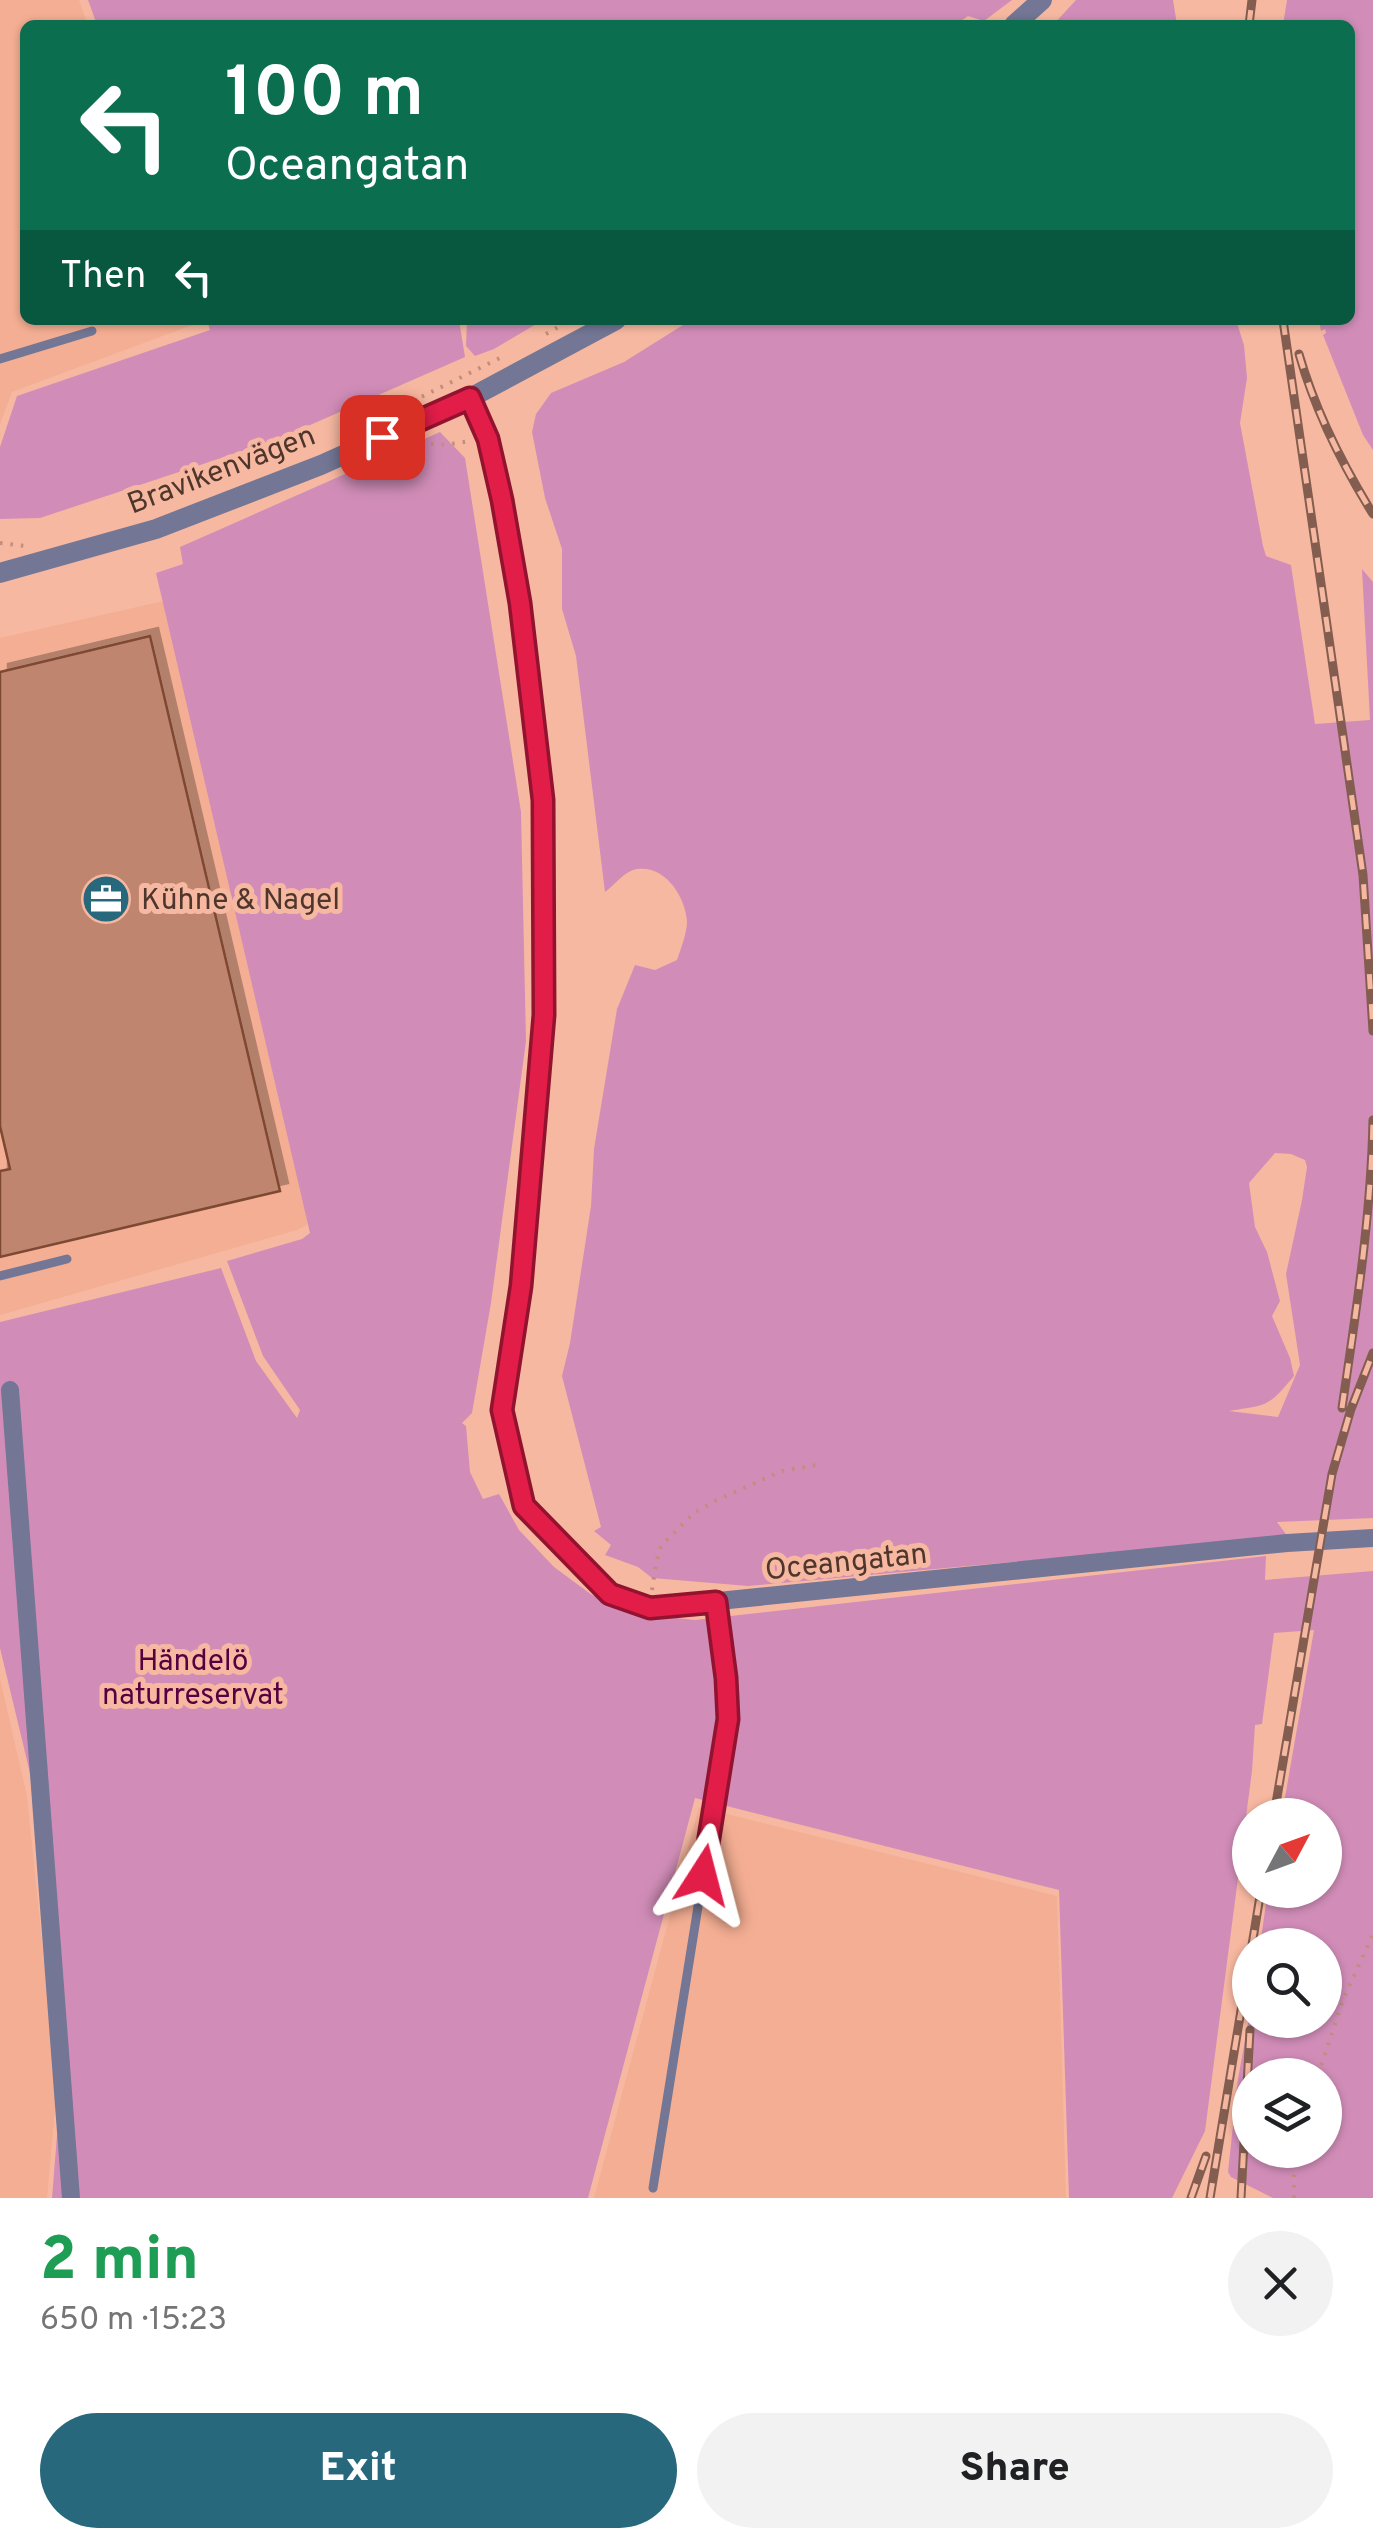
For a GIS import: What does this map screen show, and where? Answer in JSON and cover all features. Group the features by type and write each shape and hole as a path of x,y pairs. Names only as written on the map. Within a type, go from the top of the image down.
{"street":[{"path":"1020,20 1042,0"},
{"name":"Bravikenvägen","path":"0,574 156,529 321,464 470,398 607,325"},
{"name":"Oceangatan","path":"470,398 488,439 502,500 520,603 543,800 544,1015 521,1286 502,1410 524,1506 610,1594 650,1608 1288,1543 1373,1538"},
{"path":"10,1390 71,2198"}],"lane":[{"path":"0,359 92,331"},
{"path":"0,1276 67,1259"},
{"path":"653,2188 728,1719 716,1602"}],"path":[{"path":"538,339 562,325"},
{"path":"488,439 428,444 421,440 403,406 506,356"},
{"path":"0,543 36,545"},
{"path":"650,1608 661,1546 694,1513 782,1471 822,1464"},
{"path":"1324,2058 1343,2000 1373,1934"},
{"path":"1294,2198 1296,2168"}],"shaded area":[{"path":"0,0 79,0 86,20 20,20 20,325 192,325 12,392 0,424"},
{"name":"Kühne & Nagel","path":"181,597 334,1211 297,1230 0,1315 0,638"},
{"path":"0,1679 27,1796 57,2088 47,2198 0,2198"},
{"path":"699,1807 1057,1896 1066,2198 594,2198"}],"green space":[{"path":"88,0 1012,0 985,20 968,16 962,20 95,20"},
{"path":"1076,0 1173,0 1176,20 1058,20"},
{"path":"1287,0 1373,0 1373,450 1363,435 1323,335 1325,329 1321,331 1320,325 1355,325 1355,20 1284,20"},
{"path":"208,325 460,325 465,357 276,440 40,518 0,519 0,447 17,396 210,330"},
{"path":"467,325 535,325 475,356 466,346"},
{"path":"683,325 1238,325 1247,378 1240,423 1263,546 1266,556 1291,565 1315,724 1370,720 1362,569 1373,582 1373,1518 1277,1522 1288,1537 748,1586 652,1578 638,1567 605,1555 611,1545 594,1531 601,1527 562,1376 591,1206 594,1149 617,1009 635,965 655,970 677,960 687,921 678,893 656,872 632,870 605,892 576,656 562,609 562,549 545,498 532,432 536,414 551,393 624,362","holes":["1275,1153 1305,1160 1302,1200 1286,1274 1300,1365 1278,1417 1229,1411 1266,1403 1294,1376 1272,1316 1280,1301 1267,1252 1255,1227 1249,1183"]},
{"name":"Händelö naturreservat","path":"440,432 465,458 521,812 526,1041 491,1303 472,1413 462,1423 466,1426 470,1472 483,1499 499,1494 519,1530 554,1567 592,1595 647,1615 695,1620 1266,1556 1265,1580 1373,1571 1373,2198 1273,2198 1228,2172 1232,2135 1232,2168 1342,2168 1342,2058 1242,2058 1245,2038 1342,2038 1342,1928 1262,1928 1265,1908 1342,1908 1342,1798 1285,1798 1314,1630 1274,1633 1262,1724 1255,1725 1248,1798 1232,1798 1234,1908 1205,2131 1172,2198 1069,2198 1059,1890 695,1798 588,2198 52,2198 61,2085 35,1794 0,1648 0,1322 221,1268 256,1361 297,1418 300,1410 263,1356 227,1261 302,1239 310,1233 156,573 183,564 180,547"}],"building":[{"name":"Kühne & Nagel","path":"150,636 280,1191 0,1257 0,1171 10,1169 0,1126 0,672"}],"railway":[{"path":"1250,20 1252,0"},
{"path":"1284,325 1363,875 1373,1031"},
{"path":"1299,354 1330,436 1373,514"},
{"path":"1342,1408 1366,1228 1373,1120"},
{"path":"1277,1798 1332,1474 1373,1353"},
{"path":"1255,1928 1258,1908"},
{"path":"1210,2198 1236,2038"},
{"path":"1241,2198 1250,2038"},
{"path":"1191,2198 1206,2156"}],"place":[{"name":"Kühne & Nagel","path":"106,899"}],"route":[{"path":"382,437 470,398 480,415 495,464 520,603 543,800 544,1015 521,1286 502,1410 524,1506 610,1594 650,1608 716,1602 728,1719 703,1875"}]}
